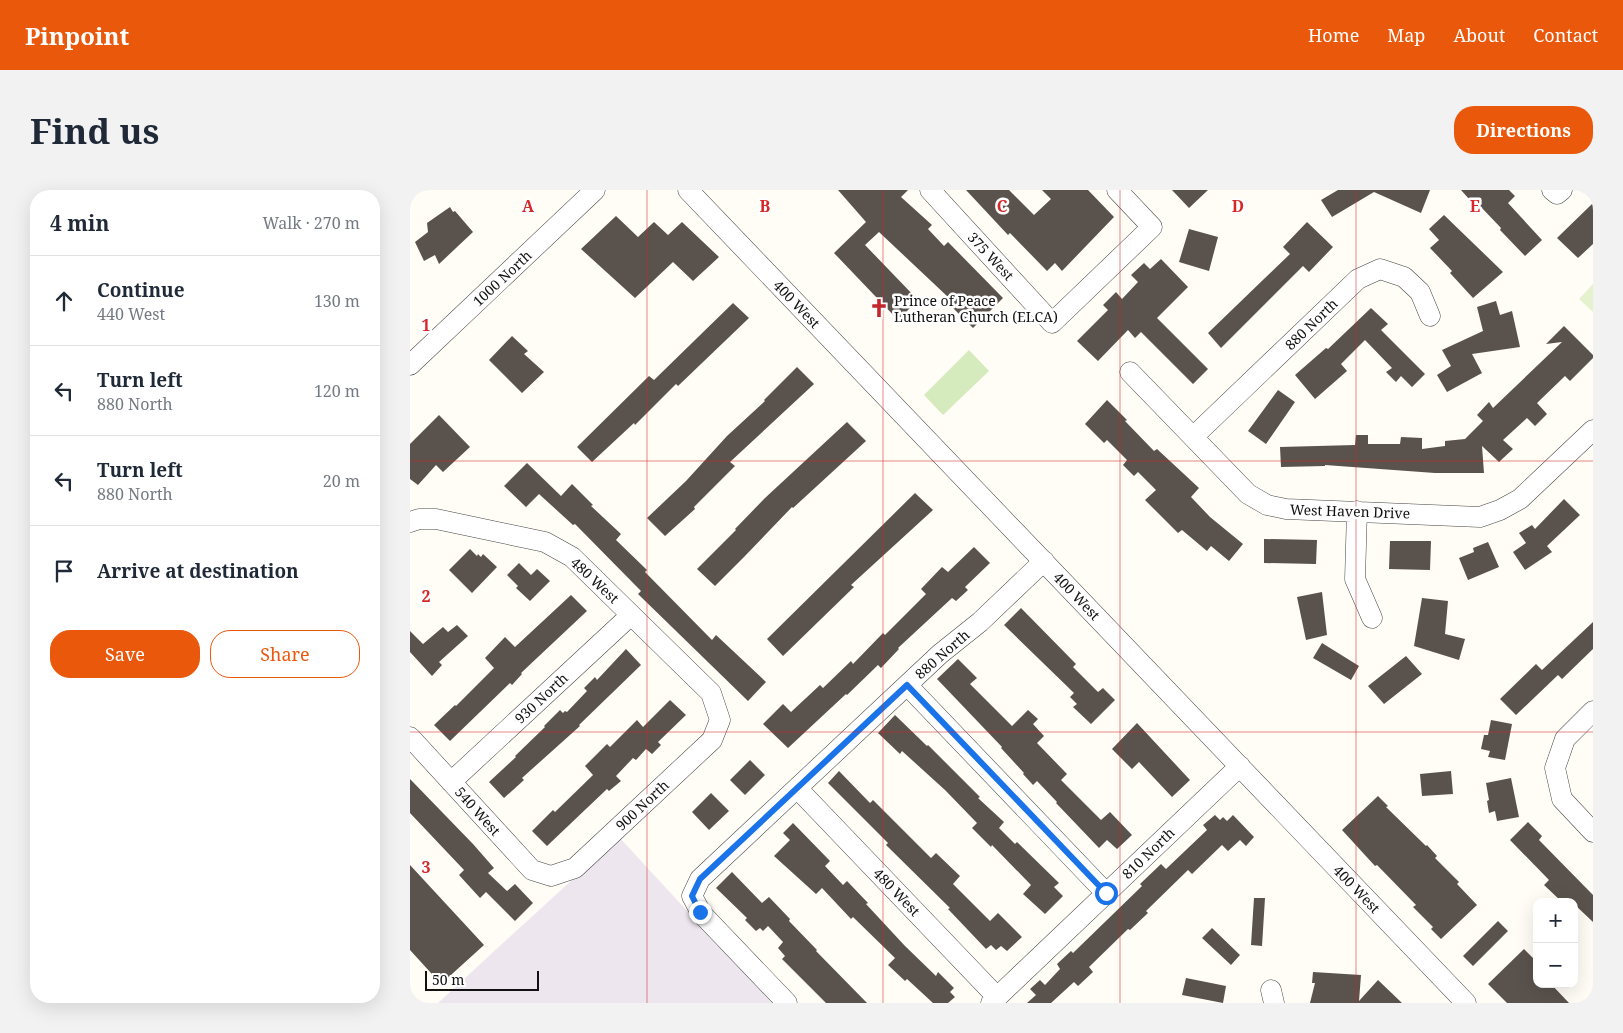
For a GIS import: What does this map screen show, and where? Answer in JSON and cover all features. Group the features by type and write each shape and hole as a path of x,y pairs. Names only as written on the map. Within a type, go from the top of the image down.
{"street":[{"name":"1000 North","path":"410,365 595,190"},
{"name":"400 West","path":"688,190 1466,1003"},
{"name":"375 West","path":"930,190 1052,323 1152,227 1117,190"},
{"name":"880 North","path":"1194,436 1358,279 1380,269 1404,276 1420,292 1430,316"},
{"name":"West Haven Drive","path":"1130,372 1194,436 1248,494 1268,506 1286,509 1480,517 1500,510 1520,498 1593,430"},
{"path":"1356,511 1355,579 1372,618"},
{"name":"480 West","path":"415,521 436,519 545,542 572,557 711,693 720,720"},
{"name":"880 North","path":"787,1003 700,912 692,896 700,879 940,654 980,622 1044,561"},
{"name":"930 North","path":"451,782 631,615"},
{"path":"907,685 1106,893"},
{"path":"1593,711 1565,739 1555,768 1562,799 1593,832"},
{"name":"900 North","path":"551,876 575,868 712,740 720,720"},
{"name":"540 West","path":"410,737 532,870 551,876"},
{"name":"810 North","path":"994,1000 1240,766"},
{"name":"480 West","path":"797,788 994,1000"}],"shaded area":[{"path":"619,837 772,1003 438,1003 503,943"}],"green space":[{"path":"1593,284 1593,312 1579,299"},
{"path":"969,350 989,371 943,415 924,395"}],"building":[{"path":"838,190 908,190 901,197 932,225 928,229 944,246 948,242 1003,298 973,328 945,300 948,297 879,232 865,245 918,300 898,320 834,253 866,222"},
{"path":"966,190 1009,190 1034,215 1051,199 1042,190 1088,190 1114,217 1062,271 1055,263 1047,271 1010,233 1008,235"},
{"path":"1172,190 1208,190 1189,208"},
{"path":"1338,190 1430,190 1421,213 1374,192 1332,217 1321,200"},
{"path":"1461,190 1509,190 1515,196 1508,203 1542,240 1525,256 1480,206 1478,209"},
{"path":"1593,203 1593,244 1578,258 1557,238"},
{"path":"450,207 473,232 439,264 435,255 424,261 415,242 428,232 427,223"},
{"path":"1444,215 1503,272 1473,298 1450,273 1452,271 1430,248 1439,240 1429,229"},
{"path":"616,216 638,237 654,222 668,235 682,222 719,257 693,281 673,262 635,298 581,249"},
{"path":"1307,222 1333,247 1309,272 1303,266 1221,348 1208,333 1290,254 1283,247"},
{"path":"1189,229 1218,237 1209,271 1179,262"},
{"path":"1161,259 1188,287 1157,318 1208,369 1193,384 1141,332 1135,338 1128,330 1098,361 1077,341 1108,310 1103,305 1116,292 1122,299 1138,282 1131,275 1144,263 1150,269"},
{"path":"1496,301 1500,315 1512,311 1520,347 1472,354 1482,373 1447,392 1437,375 1451,366 1442,350 1483,331 1477,307"},
{"path":"733,303 749,318 678,386 676,384 635,425 634,423 592,462 577,447 649,376 654,380"},
{"path":"1371,308 1388,324 1381,330 1425,374 1412,387 1401,376 1396,382 1386,372 1392,368 1365,340 1341,364 1347,371 1315,399 1295,375 1326,348 1328,349"},
{"path":"1564,326 1593,355 1593,358 1570,381 1565,376 1537,403 1547,414 1535,426 1527,418 1503,440 1513,449 1499,462 1482,446 1484,473 1435,473 1325,465 1281,467 1280,447 1355,445 1356,435 1368,435 1368,444 1400,444 1401,437 1422,438 1422,449 1445,446 1445,441 1465,439 1483,421 1477,415 1489,402 1493,408 1562,342 1546,344"},
{"path":"512,336 528,351 524,354 544,372 522,393 489,360"},
{"path":"797,367 814,384 730,462 735,466 694,507 695,509 665,536 647,518 686,481 727,436 765,401"},
{"path":"1278,390 1295,402 1266,444 1248,431"},
{"path":"1107,400 1154,451 1157,449 1199,488 1191,497 1210,517 1243,544 1229,561 1211,546 1207,551 1182,530 1178,533 1145,500 1156,490 1138,472 1134,476 1123,465 1127,460 1107,440 1104,443 1085,424"},
{"path":"439,415 470,447 443,472 436,465 418,485 410,479 410,444"},
{"path":"847,422 866,441 792,507 715,586 697,569 765,498"},
{"path":"527,463 561,496 572,484 593,505 591,506 621,534 616,540 647,570 645,572 712,640 716,635 766,682 748,701 638,594 641,591 575,524 573,525 539,494 526,507 504,486"},
{"path":"915,493 933,510 851,585 854,587 783,656 767,639"},
{"path":"1564,499 1580,515 1547,546 1552,552 1525,570 1513,552 1526,543 1519,533 1532,525 1535,529"},
{"path":"1264,539 1317,540 1316,564 1264,563"},
{"path":"1390,541 1431,541 1430,570 1389,569"},
{"path":"1488,542 1499,567 1468,580 1459,558 1474,552 1473,548"},
{"path":"974,547 990,563 965,587 968,590 956,601 952,598 898,648 881,668 878,665 788,748 763,724 783,704 791,712 820,685 823,688 851,661 853,664 883,633 885,635 926,594 921,589 942,567 948,572"},
{"path":"470,549 477,556 478,554 481,557 483,554 497,567 472,593 449,570"},
{"path":"519,563 531,575 537,569 550,581 530,601 516,588 518,586 507,575"},
{"path":"1322,592 1327,635 1306,640 1297,597"},
{"path":"571,595 587,611 521,673 512,685 510,683 450,741 434,725 494,668 485,658 505,637 515,647"},
{"path":"1422,598 1448,601 1445,634 1465,639 1459,660 1414,646"},
{"path":"1021,608 1076,664 1073,667 1098,692 1103,688 1115,700 1091,724 1073,707 1077,704 1070,697 1074,693 1004,625"},
{"path":"1593,622 1593,649 1562,679 1558,675 1516,715 1500,699 1536,664 1542,670"},
{"path":"457,625 468,636 439,662 442,665 432,676 410,652 410,631 423,644 443,627 448,632"},
{"path":"1322,643 1359,666 1351,680 1313,658"},
{"path":"626,649 641,665 580,726 522,778 524,780 504,798 489,782 516,757 560,710 563,713 567,712 587,691 584,688 595,677 597,680"},
{"path":"1406,656 1422,674 1384,704 1368,686"},
{"path":"958,659 977,678 970,684 1012,726 1028,710 1038,719 1033,724 1044,736 1037,743 1067,774 1061,780 1101,820 1110,812 1132,835 1117,849 1107,840 1099,848 1037,781 1033,785 1002,747 937,679"},
{"path":"670,700 686,715 658,742 661,745 652,754 646,749 636,760 633,758 616,776 621,781 609,791 607,789 547,846 532,831 553,810 555,812 593,775 585,766 607,744 610,747 637,720 643,727"},
{"path":"895,715 928,745 980,797 978,798 1004,822 999,828 1015,844 1017,842 1059,883 1054,887 1063,896 1045,914 1023,894 1031,885 992,845 991,847 972,828 977,823 945,790 902,751 900,754 878,733"},
{"path":"1491,720 1512,724 1505,760 1488,757 1490,751 1481,749 1484,735 1488,735"},
{"path":"1137,723 1190,780 1172,797 1139,762 1132,769 1112,749"},
{"path":"750,760 765,775 745,795 730,780"},
{"path":"839,771 870,803 873,800 931,858 936,853 960,876 953,884 990,921 998,913 1022,937 1007,951 1001,946 996,950 991,945 986,949 948,909 950,908 886,845 888,843 828,783"},
{"path":"1451,771 1453,794 1422,796 1420,774"},
{"path":"1511,778 1519,817 1497,821 1495,811 1489,813 1486,783"},
{"path":"410,779 494,868 488,873 507,891 515,884 533,903 515,921 486,892 480,898 459,875 464,870 410,813"},
{"path":"711,793 729,811 709,830 692,812"},
{"path":"1378,796 1388,806 1386,807 1437,856 1435,858 1459,882 1457,884 1477,905 1441,939 1431,929 1433,927 1413,907 1416,905 1377,865 1375,866 1342,830"},
{"path":"1215,815 1220,820 1223,817 1227,821 1233,815 1254,837 1246,846 1240,840 1228,851 1222,845 1192,874 1188,870 1146,911 1148,913 1130,930 1128,929 1089,967 1093,972 1078,986 1074,982 1051,1003 1027,1003 1036,995 1030,989 1040,980 1045,985 1060,969 1057,964 1071,951 1073,953 1142,886 1140,884 1161,864 1166,869 1207,830 1203,825"},
{"path":"1528,822 1542,836 1539,840 1593,895 1593,922 1578,908 1578,898 1558,898 1544,885 1549,880 1510,840"},
{"path":"793,823 830,861 825,866 843,885 847,881 905,946 936,976 938,972 954,988 950,992 955,997 948,1003 933,1003 907,979 905,981 888,965 895,958 853,917 851,919 822,888 816,894 774,856 790,840 783,833"},
{"path":"410,865 484,945 441,984 410,950"},
{"path":"732,872 762,903 769,897 816,951 867,1003 826,1003 782,959 785,956 778,948 783,942 768,926 763,931 760,928 756,931 745,920 747,918 716,888"},
{"path":"1254,898 1265,898 1262,946 1251,945"},
{"path":"1498,921 1508,931 1473,966 1463,956"},
{"path":"1212,928 1240,955 1231,965 1202,938"},
{"path":"1524,949 1533,958 1533,988 1555,988 1569,1003 1507,1003 1488,984"},
{"path":"1313,972 1361,975 1359,1001 1378,980 1402,1003 1310,1003 1315,983 1312,983"},
{"path":"1186,978 1226,986 1223,1003 1182,995"}],"place":[{"name":"Prince of Peace Lutheran Church (ELCA)","path":"879,308"}],"route":[{"path":"700,912 692,896 700,879 907,685 1106,893"}]}
